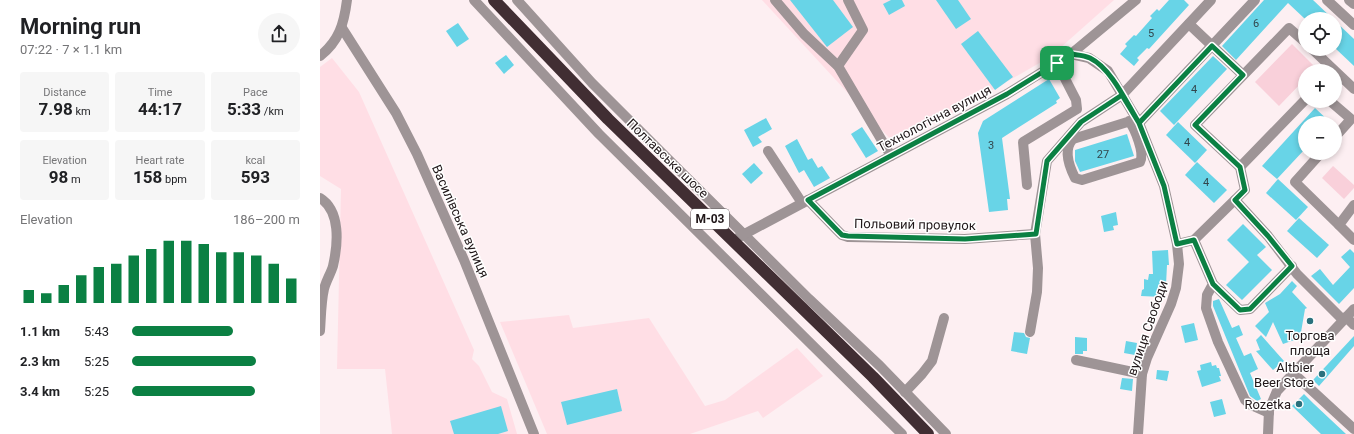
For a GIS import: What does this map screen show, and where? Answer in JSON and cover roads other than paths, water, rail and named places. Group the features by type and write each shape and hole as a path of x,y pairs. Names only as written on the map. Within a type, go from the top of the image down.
{"highway":[{"name":"Полтавське шосе","path":"494,0 608,119 873,377 928,434"}],"street":[{"path":"320,56 329,48 342,28 347,0"},
{"path":"474,0 599,134 902,434"},
{"path":"517,0 592,82 668,160 745,234 946,434"},
{"path":"775,0 804,34 838,66 891,156"},
{"path":"838,66 863,30 848,0"},
{"name":"Технологічна вулиця","path":"733,241 1007,94 1071,54 1136,0"},
{"path":"1030,332 1037,292 1038,268 1036,234 1047,161 1081,122 1122,95 1211,0"},
{"path":"1135,121 1134,129 1142,154 1140,162 1082,180 1075,178 1067,151 1071,141 1076,137 1135,121 1212,46 1255,0"},
{"path":"1327,0 1354,25"},
{"path":"1350,0 1354,4"},
{"path":"1189,24 1243,75"},
{"name":"Василівська вулиця","path":"342,28 396,113 417,154 464,260 534,434"},
{"path":"1177,244 1194,240 1245,190 1240,167 1195,125 1289,28 1298,36"},
{"name":"вулиця Свободи","path":"1071,54 1089,58 1108,72 1122,95 1164,186 1177,244 1179,264 1176,288 1142,374 1138,434"},
{"path":"1319,56 1354,89"},
{"path":"1027,184 1023,142 1077,109 1076,100 1057,63"},
{"path":"1240,167 1298,107"},
{"path":"1339,108 1353,118 1342,130"},
{"name":"Польовий провулок","path":"768,151 805,202 842,235 965,239 1036,234"},
{"path":"1315,160 1295,182 1354,240"},
{"path":"320,198 326,202 332,210 336,221 336,246 333,266 325,288 322,303 320,331"},
{"path":"1235,200 1268,236 1297,274 1345,319 1354,325"},
{"path":"1339,225 1354,205"},
{"path":"1194,240 1213,284 1240,310 1250,309 1292,266"},
{"path":"1213,284 1207,295 1206,308 1218,342 1244,400 1250,405 1269,413"},
{"path":"1268,434 1269,413 1272,400 1277,391 1354,309"},
{"path":"905,392 932,361 944,318"},
{"path":"1076,360 1142,374"},
{"path":"1294,373 1354,429"}],"place":[{"name":"Торгова площа","path":"1310,321"},
{"name":"Altbier Beer Store","path":"1322,374"},
{"name":"Rozetka","path":"1299,404"}]}
